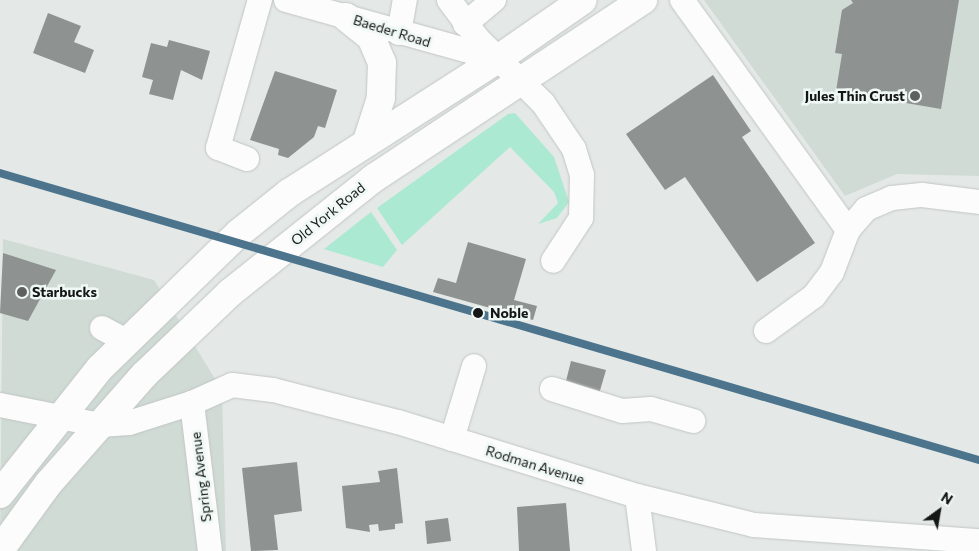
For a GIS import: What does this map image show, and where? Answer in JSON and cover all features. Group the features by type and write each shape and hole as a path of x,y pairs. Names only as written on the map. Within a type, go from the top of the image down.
{"highway":[{"path":"0,494 59,416 126,341 162,304 289,193 367,141 498,59 583,0"},
{"name":"Old York Road","path":"0,550 48,484 100,424 198,321 320,220 389,168 522,83 643,0"},
{"path":"346,17 371,37 382,63 381,98 367,141"}],"street":[{"path":"247,159 218,148 260,0"},
{"name":"Baeder Road","path":"286,0 399,34 498,59"},
{"path":"399,34 405,0"},
{"path":"449,0 465,24 522,83 562,130 574,149 582,175 580,218 553,261"},
{"path":"465,24 494,0"},
{"path":"682,0 848,230"},
{"path":"766,331 814,296 832,272 848,230 866,209 892,198 922,195 979,202"},
{"path":"102,328 126,341"},
{"path":"452,439 474,366"},
{"name":"Rodman Avenue","path":"0,405 100,424 130,423 192,403 232,386 273,390 452,439 637,496 754,525 979,541"},
{"path":"552,389 622,411 651,409 693,422"},
{"name":"Spring Avenue","path":"192,403 210,551"},
{"path":"637,496 644,551"}],"shaded area":[{"path":"704,0 979,0 979,176 897,174 845,196"},
{"path":"3,239 154,280 222,390 226,551 0,551"}],"green space":[{"path":"515,113 554,157 569,202 557,218 538,224 558,203 554,192 510,147 402,245 377,208 508,114"},
{"path":"371,212 397,250 383,267 324,249"}],"building":[{"path":"851,0 959,0 941,109 836,91 842,54 835,53 842,10 853,3"},
{"path":"48,13 81,26 74,42 94,50 85,73 33,53"},
{"path":"169,40 210,51 202,80 181,70 173,100 149,94 153,80 142,77 151,43 167,47"},
{"path":"275,71 337,90 325,128 318,126 314,137 288,158 278,155 279,149 250,140"},
{"path":"713,75 751,131 742,137 815,243 757,282 685,177 665,190 626,134"},
{"path":"468,242 526,259 514,300 537,306 533,320 433,292 438,278 456,283"},
{"name":"Starbucks","path":"3,253 56,270 28,321 0,313"},
{"path":"571,361 606,370 599,394 565,385"},
{"path":"297,462 302,511 274,515 278,550 251,551 242,468"},
{"path":"397,468 403,523 395,524 395,529 379,531 378,524 369,525 370,532 346,528 342,486 380,482 378,471"},
{"path":"566,503 570,551 519,551 517,507"},
{"path":"448,518 451,541 427,544 425,521"}],"transit line":[{"path":"0,173 979,460"}],"place":[{"name":"Jules Thin Crust","path":"915,96"},
{"name":"Starbucks","path":"22,292"},
{"name":"Noble","path":"478,313"}]}
